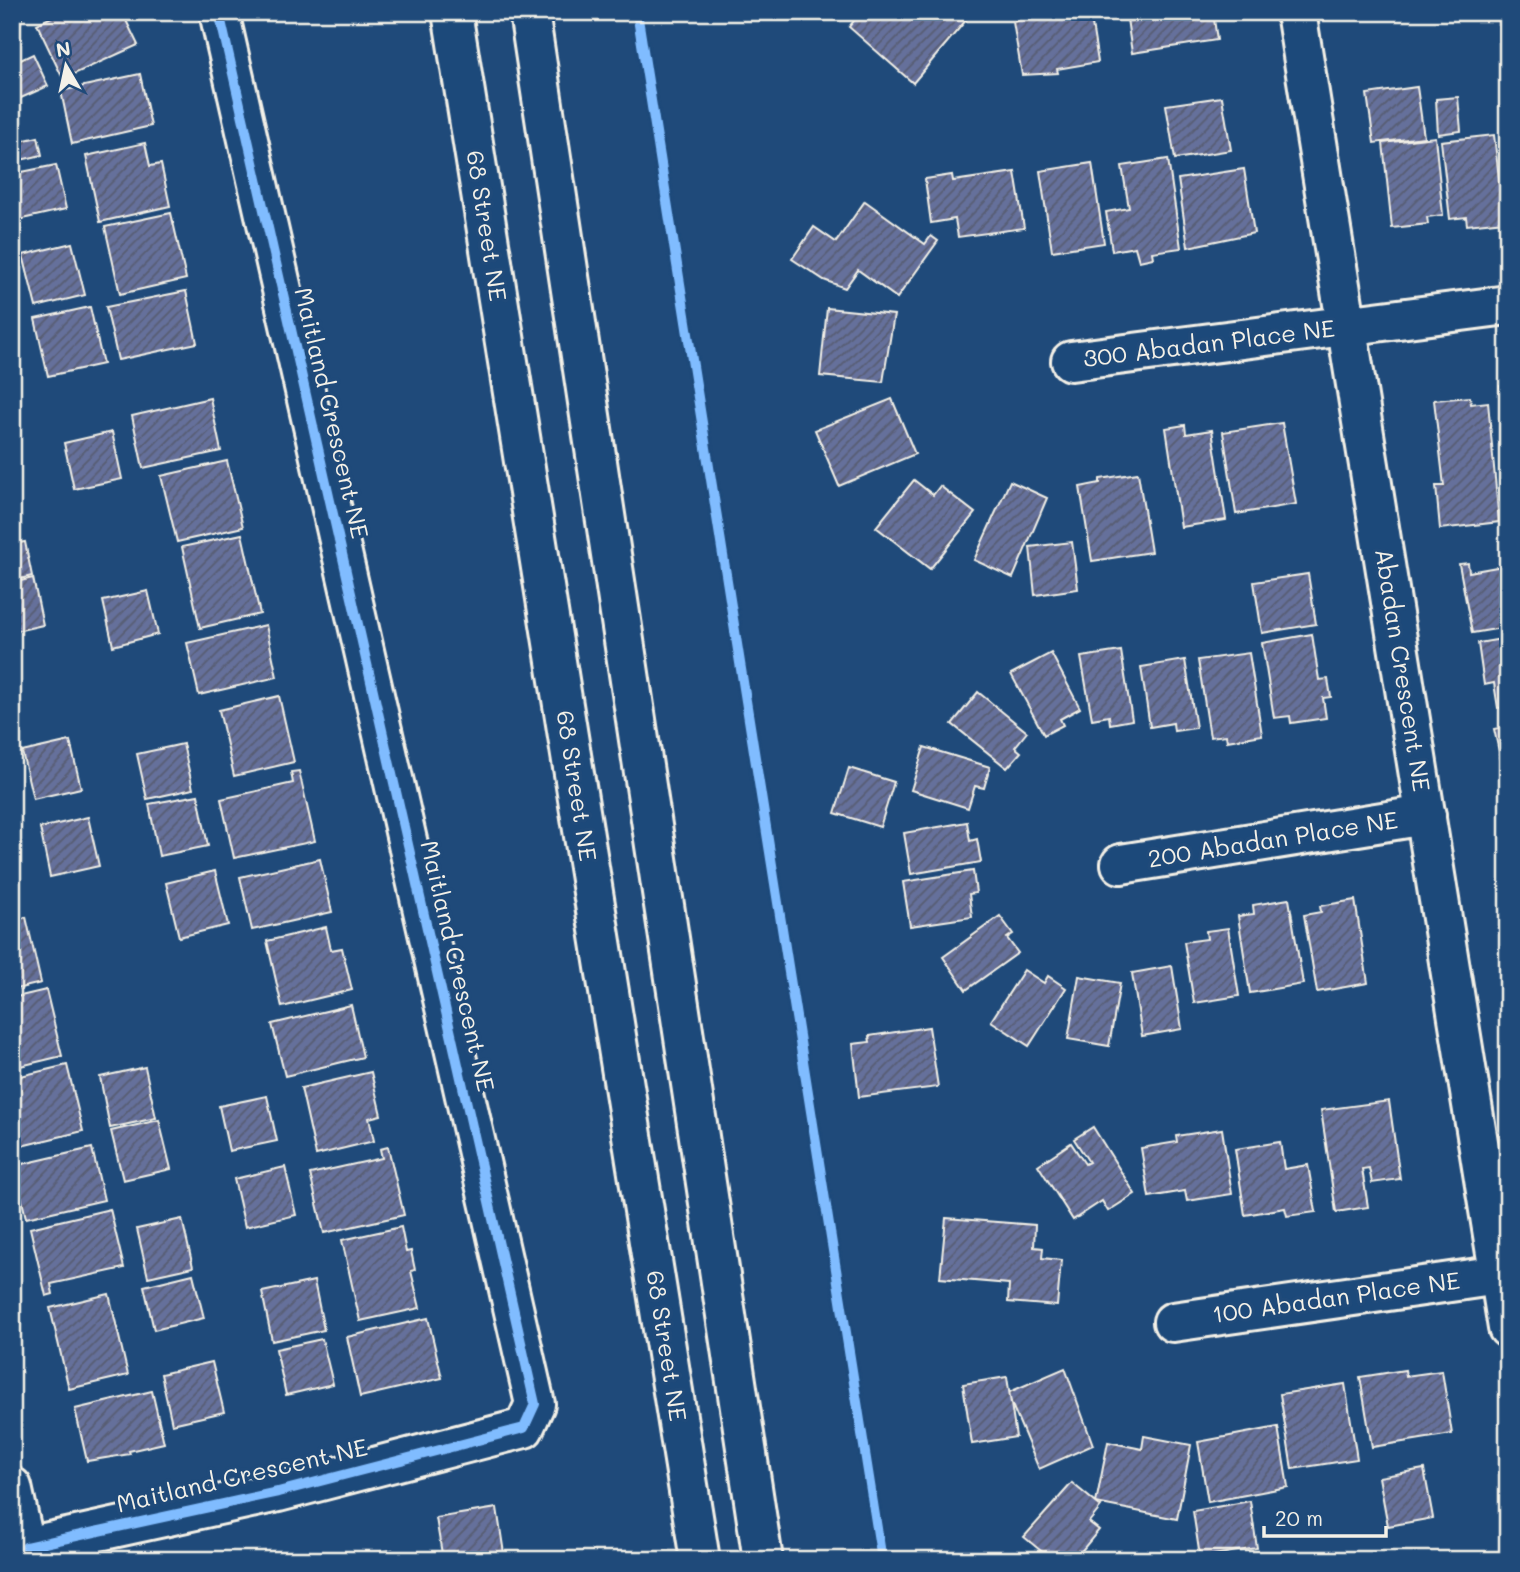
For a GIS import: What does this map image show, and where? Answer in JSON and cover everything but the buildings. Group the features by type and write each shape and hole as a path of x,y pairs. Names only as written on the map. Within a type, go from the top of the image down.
{"street":[{"name":"Maitland Crescent NE","path":"27,1553 524,1428 535,1404 219,12"},
{"name":"68 Street NE","path":"452,12 700,1560"},
{"path":"529,12 764,1560"},
{"name":"Abadan Crescent NE","path":"1296,12 1508,1328"},
{"name":"300 Abadan Place NE","path":"1071,361 1508,305"},
{"name":"200 Abadan Place NE","path":"1121,864 1426,816"},
{"name":"100 Abadan Place NE","path":"1173,1322 1499,1275"},
{"path":"12,1487 27,1553"}],"cycle path":[{"path":"26,1547 278,1492 524,1428 535,1404 219,12"},
{"path":"637,12 882,1560"}]}
